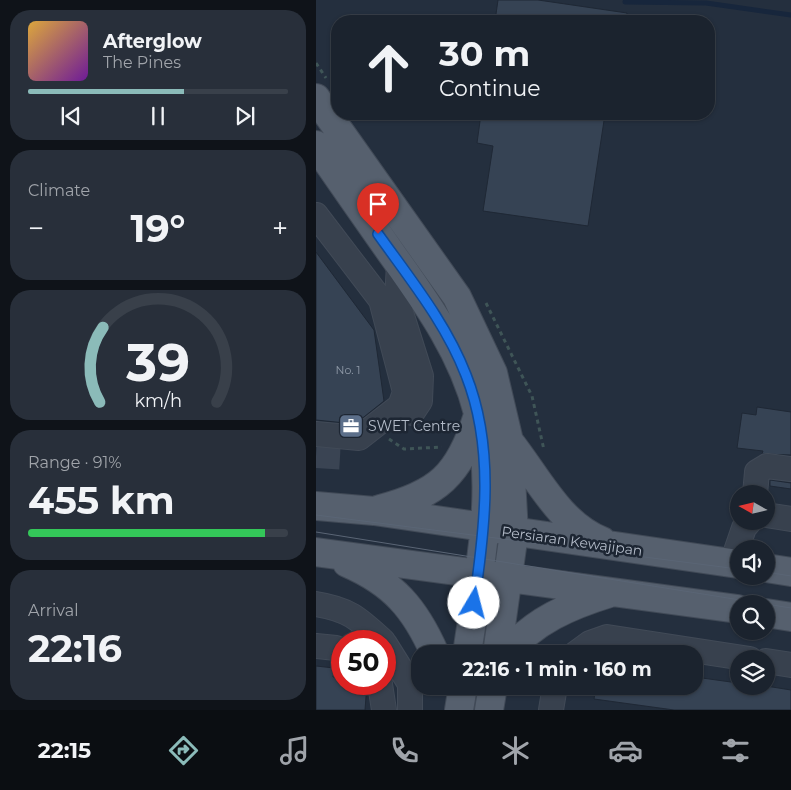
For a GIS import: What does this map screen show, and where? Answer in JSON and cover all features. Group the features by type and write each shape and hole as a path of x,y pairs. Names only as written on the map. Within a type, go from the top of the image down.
{"main road":[{"path":"316,98 331,119"},
{"path":"332,120 458,297 493,373 509,442 514,533 498,645"},
{"path":"316,145 437,317 466,375 478,414 484,455 484,528 468,645"},
{"path":"374,511 401,504 422,494 453,472 468,447 478,414"},
{"path":"509,442 570,521 587,535 618,547"},
{"name":"Persiaran Kewajipan","path":"316,506 374,511 730,563"},
{"path":"319,552 507,576 730,608"},
{"path":"319,552 360,568 384,582 416,614 431,645"},
{"path":"775,569 791,572"},
{"path":"516,645 526,634 545,620 583,601 614,592"},
{"path":"775,614 791,617"},
{"path":"445,695 447,710"},
{"path":"460,710 462,695"},
{"path":"490,710 492,695"}],"street":[{"path":"316,215 381,300 405,392 400,406 359,438"},
{"path":"316,434 359,438 384,436 404,424 420,401 421,376 397,300 399,264"},
{"path":"756,485 757,472 766,466 791,469"},
{"path":"775,516 791,518"},
{"path":"316,604 355,615 371,630"},
{"path":"587,645 607,637 659,645"},
{"path":"316,646 331,648"},
{"path":"703,652 730,656"},
{"path":"396,662 410,684 410,710"},
{"path":"775,662 791,665"},
{"path":"382,695 384,710"},
{"path":"551,710 554,695"}],"path":[{"path":"384,436 404,449 444,447"}],"building":[{"path":"498,0 538,0 627,13 627,15 496,15"},
{"path":"480,120 604,120 588,226 483,211 493,146 477,143"},
{"path":"316,252 374,330 384,401 355,424 316,420"},
{"path":"757,407 791,412 791,455 762,454 763,451 737,448 742,413 756,415"},
{"path":"770,480 791,483 791,489 775,487 775,485 770,485"},
{"path":"316,666 331,668 331,695 366,695 365,710 316,710"},
{"path":"703,678 730,682 730,695 775,695 775,687 791,690 791,710 674,710 594,699 595,695 703,695"}],"waterway":[{"path":"625,2 706,3 791,15"}],"tunnel":[{"path":"316,456 350,458"}],"tram line":[{"path":"316,515 730,568"},
{"path":"316,532 730,598"},
{"path":"775,573 791,576"},
{"path":"775,605 791,608"}],"place":[{"name":"SWET Centre","path":"351,426"}],"route":[{"path":"378,234 437,317 466,375 478,414 484,455 486,494 484,528 474,603"}]}
